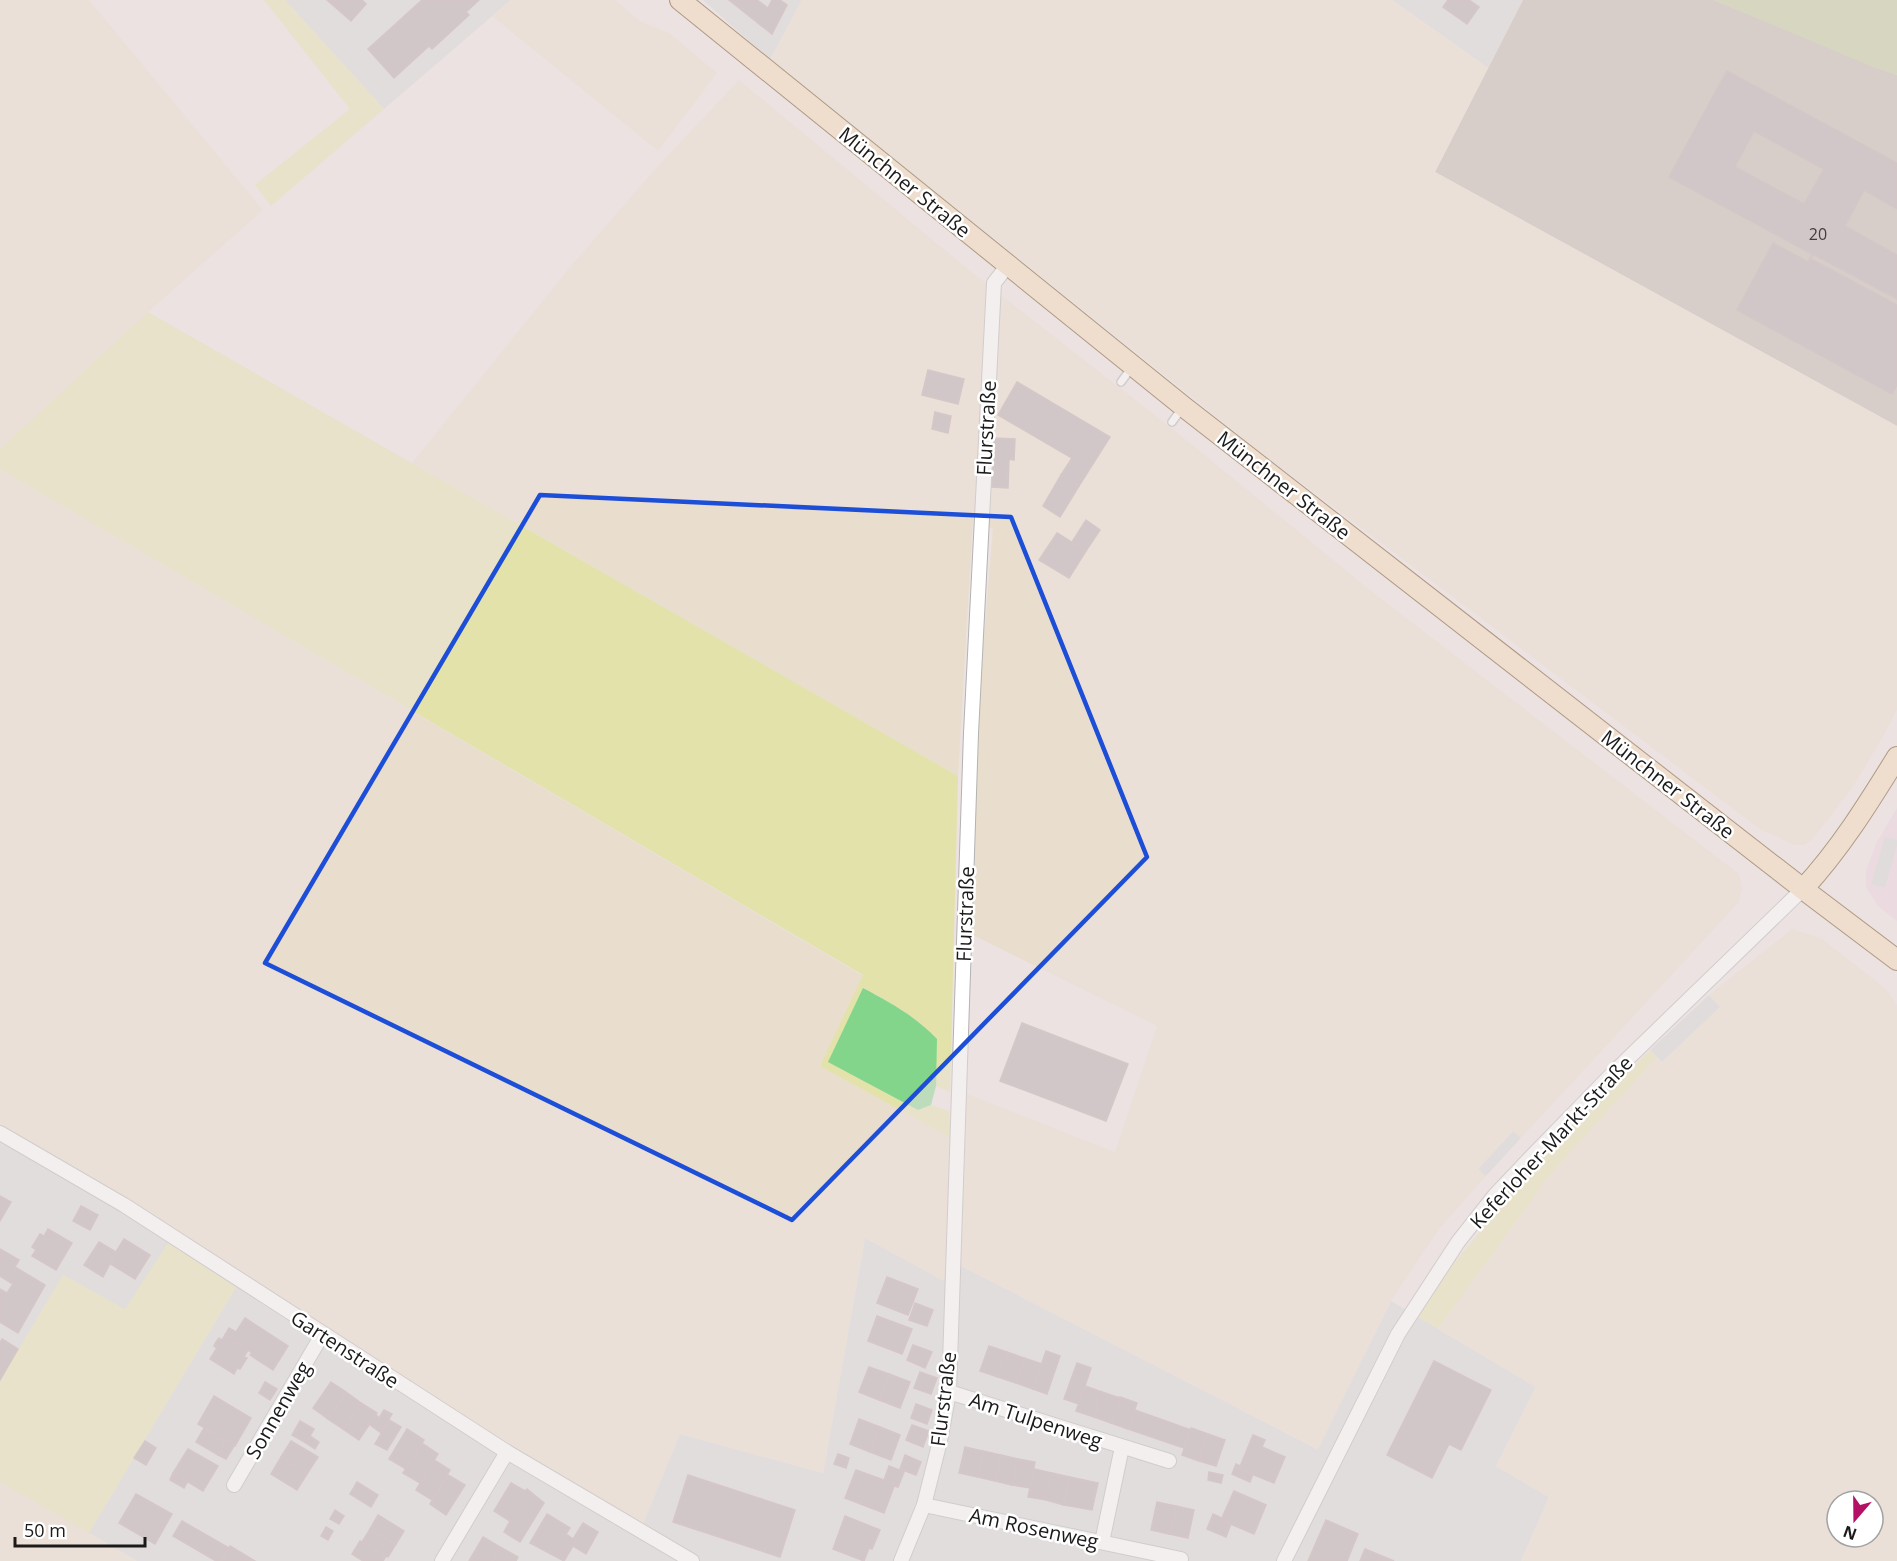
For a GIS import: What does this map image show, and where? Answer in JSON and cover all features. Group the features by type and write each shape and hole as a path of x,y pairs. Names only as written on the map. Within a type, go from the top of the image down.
{"main road":[{"name":"Münchner Straße","path":"680,0 1133,365 1178,414 1897,960"},
{"path":"1803,889 1844,841 1897,757"}],"street":[{"name":"Flurstraße","path":"901,1561 924,1505 949,1392 971,733 994,283 1008,265"},
{"name":"Keferloher-Markt-Straße","path":"1284,1561 1398,1334 1427,1287 1483,1210 1534,1153 1614,1072 1803,889"},
{"name":"Gartenstraße","path":"0,1133 124,1206 668,1555 692,1561"},
{"name":"Sonnenweg","path":"234,1485 322,1335"},
{"name":"Am Tulpenweg","path":"949,1392 1169,1461"},
{"name":"Am Tulpenweg","path":"1101,1542 1122,1447"},
{"path":"442,1561 507,1452"},
{"name":"Am Rosenweg","path":"924,1505 1180,1559"}],"lane":[{"path":"1121,382 1133,365"}],"highlighted area":[{"path":"540,495 1011,517 1147,857 792,1220 265,963"}],"shaded area":[{"path":"0,0 89,0 263,210 148,312 0,449"},
{"path":"285,0 511,0 384,109"},
{"path":"511,0 615,0 640,21 669,33 717,73 658,151 492,16"},
{"path":"703,0 802,0 770,60"},
{"path":"802,0 1392,0 1488,68 1435,172 1897,426 1897,709 1852,788 1812,840 1804,845 1795,845 1760,829 1258,450 770,60"},
{"path":"1392,0 1523,0 1488,68"},
{"path":"1523,0 1714,0 1897,75 1897,426 1435,172"},
{"path":"739,80 974,274 1174,430 1370,590 1739,874 1742,889 1739,902 1521,1138 1512,1131 1478,1169 1486,1176 1439,1229 1391,1301 1318,1449 961,1266 967,1094 1115,1152 1157,1026 971,934 976,733 993,529 973,516 958,776 412,463 570,267 657,167"},
{"path":"0,469 863,976 820,1066 951,1138 946,1258 944,1281 865,1238 823,1473 680,1434 643,1524 464,1418 127,1198 0,1125"},
{"path":"1897,808 1897,921 1878,906 1866,887 1866,871 1877,842"},
{"path":"1885,836 1897,840 1897,846 1885,888 1871,884"},
{"path":"1792,929 1821,938 1886,989 1897,1005 1897,1561 1521,1561 1549,1497 1496,1466 1536,1387 1438,1329 1549,1176 1657,1057 1662,1062 1720,1007 1709,995"},
{"path":"1709,995 1720,1007 1662,1062 1650,1050"},
{"path":"0,1125 127,1198 464,1418 642,1524 680,1434 823,1473 865,1238 943,1280 946,1258 1317,1449 1391,1301 1536,1387 1496,1466 1549,1497 1521,1561 137,1561 89,1533 236,1287 126,1310 63,1275 0,1381"},
{"path":"1513,1131 1521,1138 1486,1176 1478,1169"},
{"path":"0,1482 89,1533 137,1561 0,1561"}],"green space":[{"path":"264,0 285,0 384,109 271,206 255,185 350,109"},
{"path":"1714,0 1897,0 1897,75 1873,67"},
{"path":"148,312 958,776 950,1092 936,1086 936,1039 911,1017 864,988 829,1061 918,1110 931,1105 949,1111 951,1138 820,1066 863,975 0,469 0,449"},
{"path":"863,988 911,1017 937,1039 936,1086 931,1105 918,1110 828,1062"},
{"path":"1650,1050 1657,1057 1549,1176 1438,1329 1418,1317 1451,1267 1535,1165"},
{"path":"168,1243 236,1287 89,1533 0,1482 0,1381 63,1275 125,1309"}],"building":[{"path":"327,0 362,0 366,4 351,21"},
{"path":"422,0 479,0 466,12 469,15 432,49 429,46 394,78 368,49"},
{"path":"729,0 757,0 768,8 772,0 780,0 787,5 772,34"},
{"path":"1448,0 1469,0 1479,7 1467,24 1443,7"},
{"path":"1727,71 1897,163 1897,209 1864,190 1845,226 1897,255 1897,299 1813,254 1811,259 1897,305 1897,385 1892,394 1737,310 1773,243 1808,262 1812,254 1669,177","holes":["1754,131 1824,169 1804,204 1735,167"]},
{"path":"928,370 964,379 958,404 922,395"},
{"path":"1017,382 1110,437 1079,486 1061,475 1072,458 998,415"},
{"path":"935,412 951,416 948,433 932,429"},
{"path":"994,438 1015,439 1014,460 1009,459 1008,488 992,487"},
{"path":"1061,475 1079,486 1060,517 1043,506"},
{"path":"1086,520 1100,530 1086,551 1072,542"},
{"path":"1057,533 1086,551 1069,578 1039,560"},
{"path":"1022,1023 1128,1064 1106,1121 1000,1081"},
{"path":"0,1196 11,1202 0,1221"},
{"path":"81,1206 98,1215 90,1230 73,1221"},
{"path":"48,1229 72,1243 56,1270 32,1256 36,1250 32,1247 40,1234 44,1236"},
{"path":"124,1239 150,1255 135,1279 109,1263"},
{"path":"99,1242 116,1252 103,1277 84,1265"},
{"path":"0,1249 19,1260 15,1267 45,1285 18,1333 0,1322 0,1289 7,1293 13,1284 0,1276"},
{"path":"887,1277 918,1289 908,1315 877,1303"},
{"path":"915,1303 933,1310 927,1326 909,1320"},
{"path":"877,1316 912,1329 902,1354 868,1341"},
{"path":"245,1318 288,1346 273,1370 225,1335 229,1328 236,1332"},
{"path":"225,1335 248,1350 244,1357 247,1358 234,1374 210,1359 217,1348 214,1346 216,1342 219,1338 222,1340"},
{"path":"2,1339 18,1349 0,1380 0,1343"},
{"path":"913,1345 932,1352 925,1368 907,1360"},
{"path":"989,1346 1007,1352 998,1377 980,1371"},
{"path":"1046,1351 1060,1356 1047,1394 1033,1389"},
{"path":"1007,1352 1024,1358 1016,1383 998,1377"},
{"path":"1024,1358 1042,1364 1033,1389 1016,1383"},
{"path":"1434,1361 1491,1390 1461,1450 1449,1444 1432,1478 1387,1455"},
{"path":"1077,1363 1091,1368 1079,1404 1064,1399"},
{"path":"869,1367 889,1374 879,1400 859,1392"},
{"path":"920,1372 937,1378 931,1394 914,1388"},
{"path":"889,1374 910,1382 900,1408 879,1400"},
{"path":"265,1382 277,1389 270,1400 259,1393"},
{"path":"331,1382 346,1392 328,1419 313,1408"},
{"path":"1085,1386 1102,1392 1094,1417 1076,1411"},
{"path":"346,1392 361,1403 343,1429 328,1419"},
{"path":"1102,1392 1120,1398 1111,1423 1094,1417"},
{"path":"214,1396 251,1418 235,1446 198,1424"},
{"path":"1120,1397 1137,1403 1128,1429 1111,1423"},
{"path":"361,1403 377,1413 359,1440 343,1429"},
{"path":"916,1404 932,1410 927,1424 911,1418"},
{"path":"384,1410 392,1414 381,1433 369,1424 376,1415 379,1418"},
{"path":"1135,1410 1191,1430 1184,1448 1128,1429"},
{"path":"859,1419 880,1427 870,1452 850,1444"},
{"path":"389,1420 401,1427 387,1450 375,1444"},
{"path":"300,1421 314,1429 306,1443 292,1435"},
{"path":"912,1425 929,1431 923,1447 906,1440"},
{"path":"880,1427 900,1435 891,1460 870,1452"},
{"path":"204,1428 226,1441 218,1455 196,1442"},
{"path":"1191,1428 1208,1434 1199,1461 1182,1455"},
{"path":"407,1429 424,1440 406,1469 389,1459"},
{"path":"1208,1434 1225,1440 1216,1466 1199,1461"},
{"path":"1253,1435 1265,1440 1262,1447 1285,1457 1274,1483 1239,1469"},
{"path":"310,1436 319,1442 315,1449 306,1443"},
{"path":"145,1441 156,1448 146,1465 134,1458"},
{"path":"226,1441 234,1446 226,1459 218,1455"},
{"path":"291,1441 318,1457 307,1474 281,1457"},
{"path":"422,1443 438,1454 420,1483 403,1473"},
{"path":"965,1447 983,1451 978,1477 959,1473"},
{"path":"188,1449 218,1466 203,1491 173,1473"},
{"path":"983,1451 1001,1455 995,1481 978,1477"},
{"path":"838,1454 849,1458 846,1468 834,1464"},
{"path":"905,1455 921,1462 916,1475 900,1469"},
{"path":"1001,1455 1018,1459 1012,1485 995,1481"},
{"path":"281,1457 307,1474 297,1490 271,1474"},
{"path":"1018,1459 1035,1462 1030,1488 1012,1485"},
{"path":"434,1460 450,1470 432,1500 416,1490"},
{"path":"1236,1464 1240,1466 1239,1469 1253,1474 1250,1482 1232,1474"},
{"path":"889,1466 904,1472 898,1487 884,1480"},
{"path":"1034,1469 1052,1473 1046,1500 1028,1497"},
{"path":"856,1470 895,1484 884,1513 845,1498"},
{"path":"1209,1472 1223,1475 1221,1483 1208,1480"},
{"path":"173,1473 188,1481 184,1488 170,1480"},
{"path":"1052,1473 1070,1477 1064,1505 1046,1500"},
{"path":"448,1475 465,1485 446,1515 430,1504"},
{"path":"688,1475 795,1510 780,1557 673,1522"},
{"path":"1070,1477 1098,1483 1092,1510 1064,1505"},
{"path":"357,1482 378,1495 371,1507 350,1494"},
{"path":"511,1483 525,1491 527,1489 544,1503 520,1542 504,1532 510,1521 494,1511"},
{"path":"1234,1491 1266,1505 1254,1534 1221,1520"},
{"path":"136,1494 172,1514 155,1544 119,1523"},
{"path":"1157,1502 1176,1506 1169,1534 1151,1530"},
{"path":"1176,1506 1194,1510 1188,1538 1169,1534"},
{"path":"335,1510 344,1516 339,1524 330,1519"},
{"path":"547,1514 570,1528 566,1534 576,1541 564,1561 530,1543"},
{"path":"1213,1514 1231,1524 1226,1537 1207,1529"},
{"path":"378,1515 404,1531 396,1544 370,1529"},
{"path":"845,1516 880,1530 864,1561 833,1549"},
{"path":"1326,1520 1358,1534 1347,1561 1308,1561"},
{"path":"182,1521 229,1548 221,1561 216,1561 173,1536"},
{"path":"583,1523 598,1532 586,1554 573,1546 576,1541 573,1539"},
{"path":"326,1527 333,1531 328,1540 321,1536"},
{"path":"370,1529 396,1544 388,1557 362,1542"},
{"path":"483,1537 500,1547 492,1561 469,1561"},
{"path":"360,1541 386,1556 383,1561 363,1561 352,1554"},
{"path":"230,1546 255,1561 221,1561"},
{"path":"500,1547 518,1557 516,1561 492,1561"},
{"path":"1365,1549 1394,1561 1360,1561"}]}
